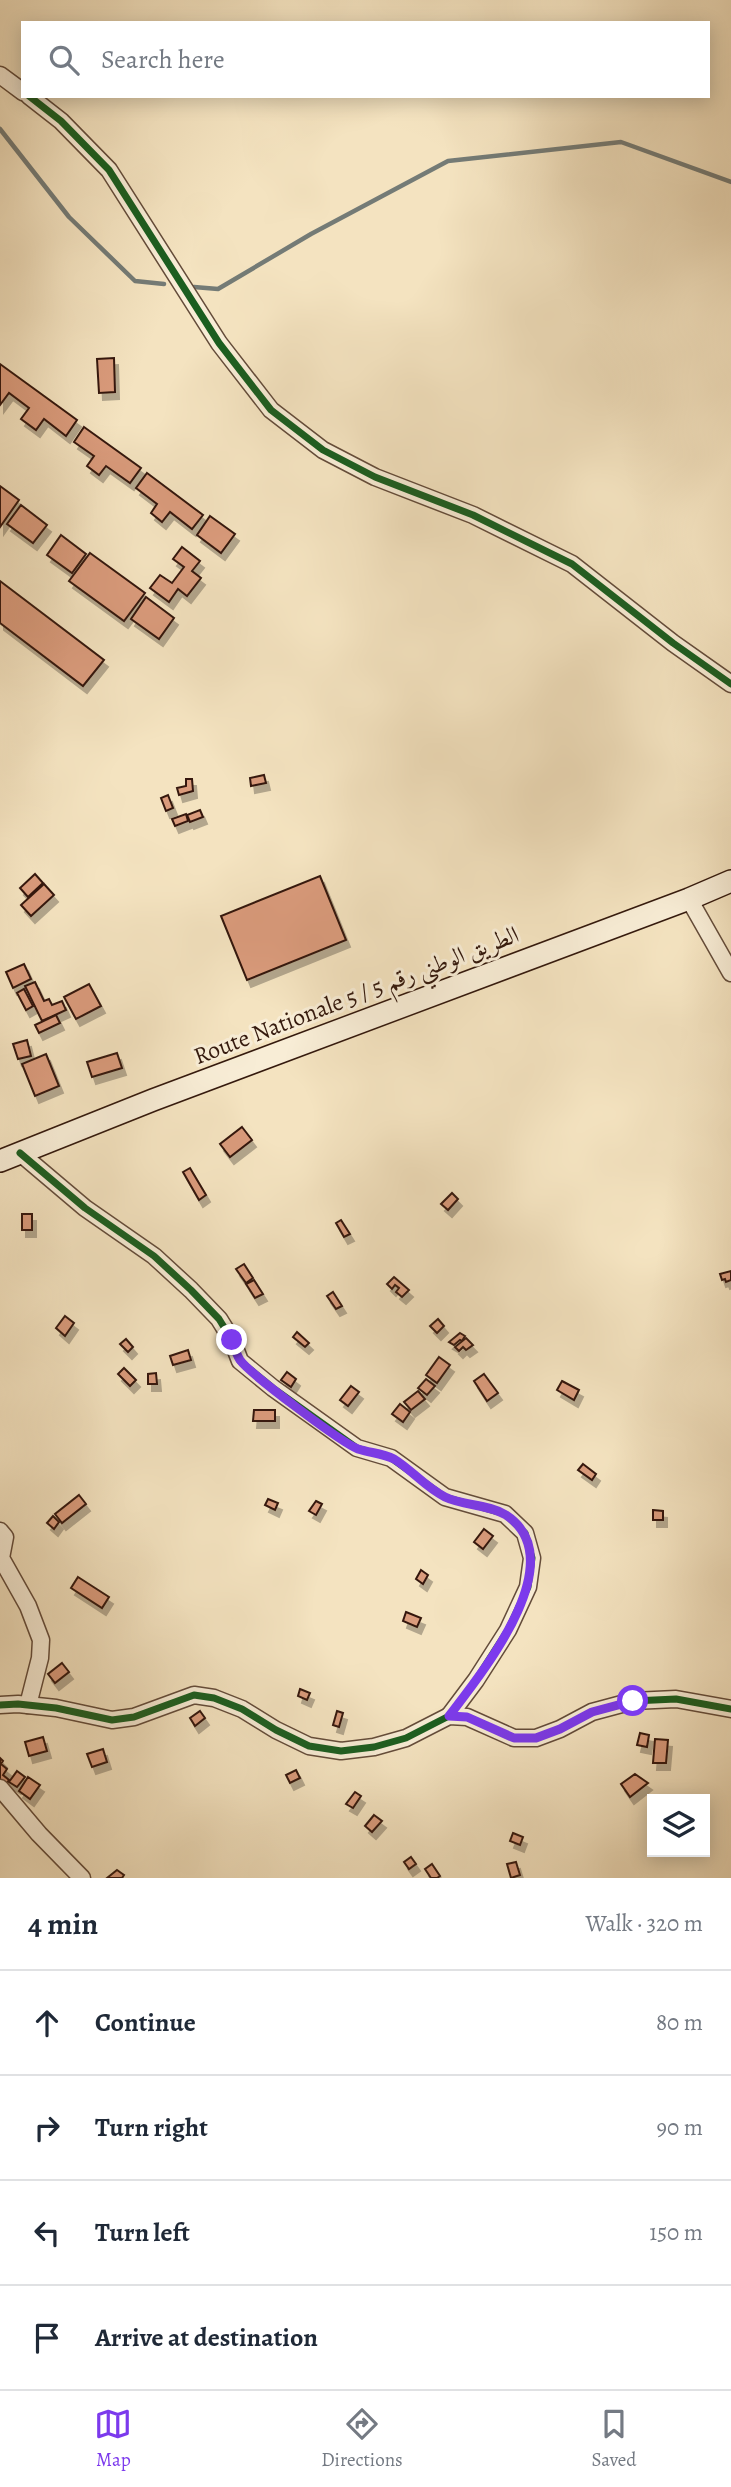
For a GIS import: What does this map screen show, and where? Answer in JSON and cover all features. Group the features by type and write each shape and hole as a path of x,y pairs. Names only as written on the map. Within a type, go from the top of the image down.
{"main road":[{"name":"Route Nationale 5 / الطريق الوطني رقم 5","path":"10,1157 153,1100 731,881"}],"street":[{"path":"0,75 21,91"},
{"path":"32,98 61,121 109,170 219,344 271,410 323,450 375,477 472,515 572,564 673,643 731,684"},
{"path":"689,899 731,973"},
{"path":"0,1705 28,1705 112,1720 134,1717 194,1695 242,1709 309,1746 341,1751 374,1747 406,1738 449,1716 508,1630 528,1587 532,1558 525,1533 505,1514 445,1497 391,1458 356,1448 272,1388 240,1361 232,1340 219,1319 154,1256 10,1157"},
{"path":"0,1531 5,1537 1,1558 28,1606 41,1640 40,1658 28,1705"},
{"path":"449,1716 467,1717 514,1738 536,1738 592,1712 633,1701 676,1699 731,1709"},
{"path":"0,1788 39,1835 82,1878"}],"building":[{"path":"114,358 115,392 99,393 97,359"},
{"path":"0,364 77,420 66,436 44,419 36,430 21,419 29,408 9,393 0,405"},
{"path":"84,427 141,468 130,483 106,466 99,475 87,466 94,456 74,442"},
{"path":"147,473 203,515 192,529 170,512 162,522 151,513 157,504 136,488"},
{"path":"0,486 19,500 0,527"},
{"path":"21,505 47,525 33,543 7,524"},
{"path":"210,516 235,534 221,553 197,535"},
{"path":"61,535 86,554 72,573 47,555"},
{"path":"182,547 200,561 192,571 201,578 187,596 178,589 169,602 150,588 160,575 172,583 184,567 173,559"},
{"path":"90,553 145,593 124,621 69,581"},
{"path":"0,581 104,660 83,686 0,623"},
{"path":"146,597 174,618 159,639 131,619"},
{"path":"264,775 266,783 251,786 250,778"},
{"path":"186,779 192,779 193,791 179,795 177,788 186,786"},
{"path":"168,795 173,808 166,811 161,798"},
{"path":"200,810 203,817 190,822 187,815"},
{"path":"186,814 188,821 175,826 172,819"},
{"path":"35,874 43,883 28,897 20,888"},
{"path":"320,876 346,940 247,980 221,916"},
{"path":"44,884 54,895 31,916 21,905"},
{"path":"24,964 31,979 13,988 6,972"},
{"path":"35,982 44,1001 49,999 52,1005 62,1001 66,1010 42,1021 25,986"},
{"path":"89,984 101,1006 76,1019 64,997"},
{"path":"24,989 33,1006 26,1010 17,993"},
{"path":"56,1015 60,1023 39,1033 35,1025"},
{"path":"27,1040 31,1056 18,1059 13,1044"},
{"path":"117,1053 122,1068 92,1077 87,1062"},
{"path":"46,1054 59,1086 35,1096 22,1064"},
{"path":"242,1127 252,1140 230,1157 220,1144"},
{"path":"190,1168 206,1195 199,1200 183,1172"},
{"path":"452,1193 458,1199 448,1210 441,1204"},
{"path":"22,1214 32,1214 32,1230 22,1230"},
{"path":"341,1220 350,1234 344,1237 336,1223"},
{"path":"244,1264 253,1278 246,1283 236,1269"},
{"path":"731,1271 731,1280 722,1280 720,1274"},
{"path":"394,1277 409,1290 402,1297 396,1292 399,1288 395,1285 392,1289 387,1284"},
{"path":"254,1280 263,1294 255,1298 246,1284"},
{"path":"333,1292 342,1306 336,1309 327,1296"},
{"path":"65,1316 74,1323 65,1336 56,1328"},
{"path":"438,1319 444,1326 437,1333 430,1326"},
{"path":"297,1332 309,1343 305,1347 293,1337"},
{"path":"460,1333 465,1336 462,1341 454,1345 449,1342"},
{"path":"466,1338 473,1345 466,1350 463,1347 459,1351 455,1347"},
{"path":"126,1339 133,1347 128,1352 120,1344"},
{"path":"188,1350 191,1360 173,1365 170,1356"},
{"path":"439,1357 450,1365 437,1383 426,1375"},
{"path":"124,1368 136,1380 130,1386 118,1374"},
{"path":"287,1372 296,1379 291,1387 281,1380"},
{"path":"156,1373 157,1384 148,1384 148,1374"},
{"path":"484,1374 498,1393 487,1401 474,1381"},
{"path":"426,1379 435,1386 427,1395 418,1388"},
{"path":"562,1381 579,1390 574,1400 557,1390"},
{"path":"351,1386 359,1392 348,1406 340,1400"},
{"path":"418,1391 425,1399 411,1410 404,1402"},
{"path":"400,1404 410,1412 403,1422 392,1414"},
{"path":"254,1410 275,1410 275,1421 253,1421"},
{"path":"583,1464 596,1474 592,1480 578,1470"},
{"path":"79,1495 86,1504 62,1523 55,1514"},
{"path":"268,1499 278,1503 275,1510 265,1505"},
{"path":"316,1501 322,1504 316,1515 309,1511"},
{"path":"653,1510 663,1511 663,1520 653,1520"},
{"path":"53,1516 59,1522 54,1529 47,1523"},
{"path":"484,1529 493,1536 483,1549 474,1542"},
{"path":"421,1570 428,1575 423,1584 416,1579"},
{"path":"78,1577 109,1597 102,1608 71,1588"},
{"path":"406,1612 421,1618 417,1627 403,1621"},
{"path":"62,1663 69,1672 55,1683 48,1674"},
{"path":"300,1689 310,1693 307,1700 298,1696"},
{"path":"200,1711 205,1718 195,1726 190,1718"},
{"path":"337,1711 343,1713 339,1727 333,1725"},
{"path":"640,1733 649,1735 647,1747 637,1745"},
{"path":"43,1737 47,1751 29,1756 25,1742"},
{"path":"655,1739 668,1740 666,1763 653,1763"},
{"path":"103,1749 107,1762 92,1767 87,1754"},
{"path":"0,1758 3,1761 1,1764 7,1769 3,1775 9,1780 5,1785 0,1781"},
{"path":"296,1770 300,1778 290,1783 286,1775"},
{"path":"17,1771 25,1777 17,1787 9,1782"},
{"path":"635,1774 648,1783 630,1797 621,1784"},
{"path":"28,1777 40,1785 30,1799 19,1791"},
{"path":"355,1792 361,1796 353,1808 346,1804"},
{"path":"374,1815 382,1821 372,1832 365,1826"},
{"path":"513,1833 523,1837 520,1845 510,1841"},
{"path":"411,1857 416,1864 409,1869 404,1862"},
{"path":"516,1862 520,1875 511,1878 507,1864"},
{"path":"432,1864 440,1876 437,1878 431,1878 425,1869"},
{"path":"117,1870 124,1875 122,1878 107,1878"}],"waterway":[{"path":"0,129 69,217 135,281 164,284"},
{"path":"194,287 218,289 311,234 448,161 621,142 731,182"}],"cycle path":[{"path":"32,98 61,121 109,170 219,343 271,410 323,450 375,477 473,515 572,564 673,643 731,684"},
{"path":"20,1153 85,1208 154,1256 191,1290 219,1319 232,1340 240,1361 273,1388 357,1448 391,1458 445,1497 505,1514 525,1533 532,1558 528,1587 508,1630 449,1716"},
{"path":"0,1705 56,1708 112,1720 134,1717 194,1695 214,1698 242,1709 309,1746 341,1751 374,1747 406,1738 449,1716 467,1717 514,1738 536,1738 592,1712 633,1701 676,1699 731,1709"}],"route":[{"path":"232,1340 240,1361 272,1388 356,1448 391,1458 445,1497 505,1514 525,1533 532,1558 528,1587 508,1630 449,1716 467,1717 514,1738 536,1738 592,1712 633,1701"}]}
